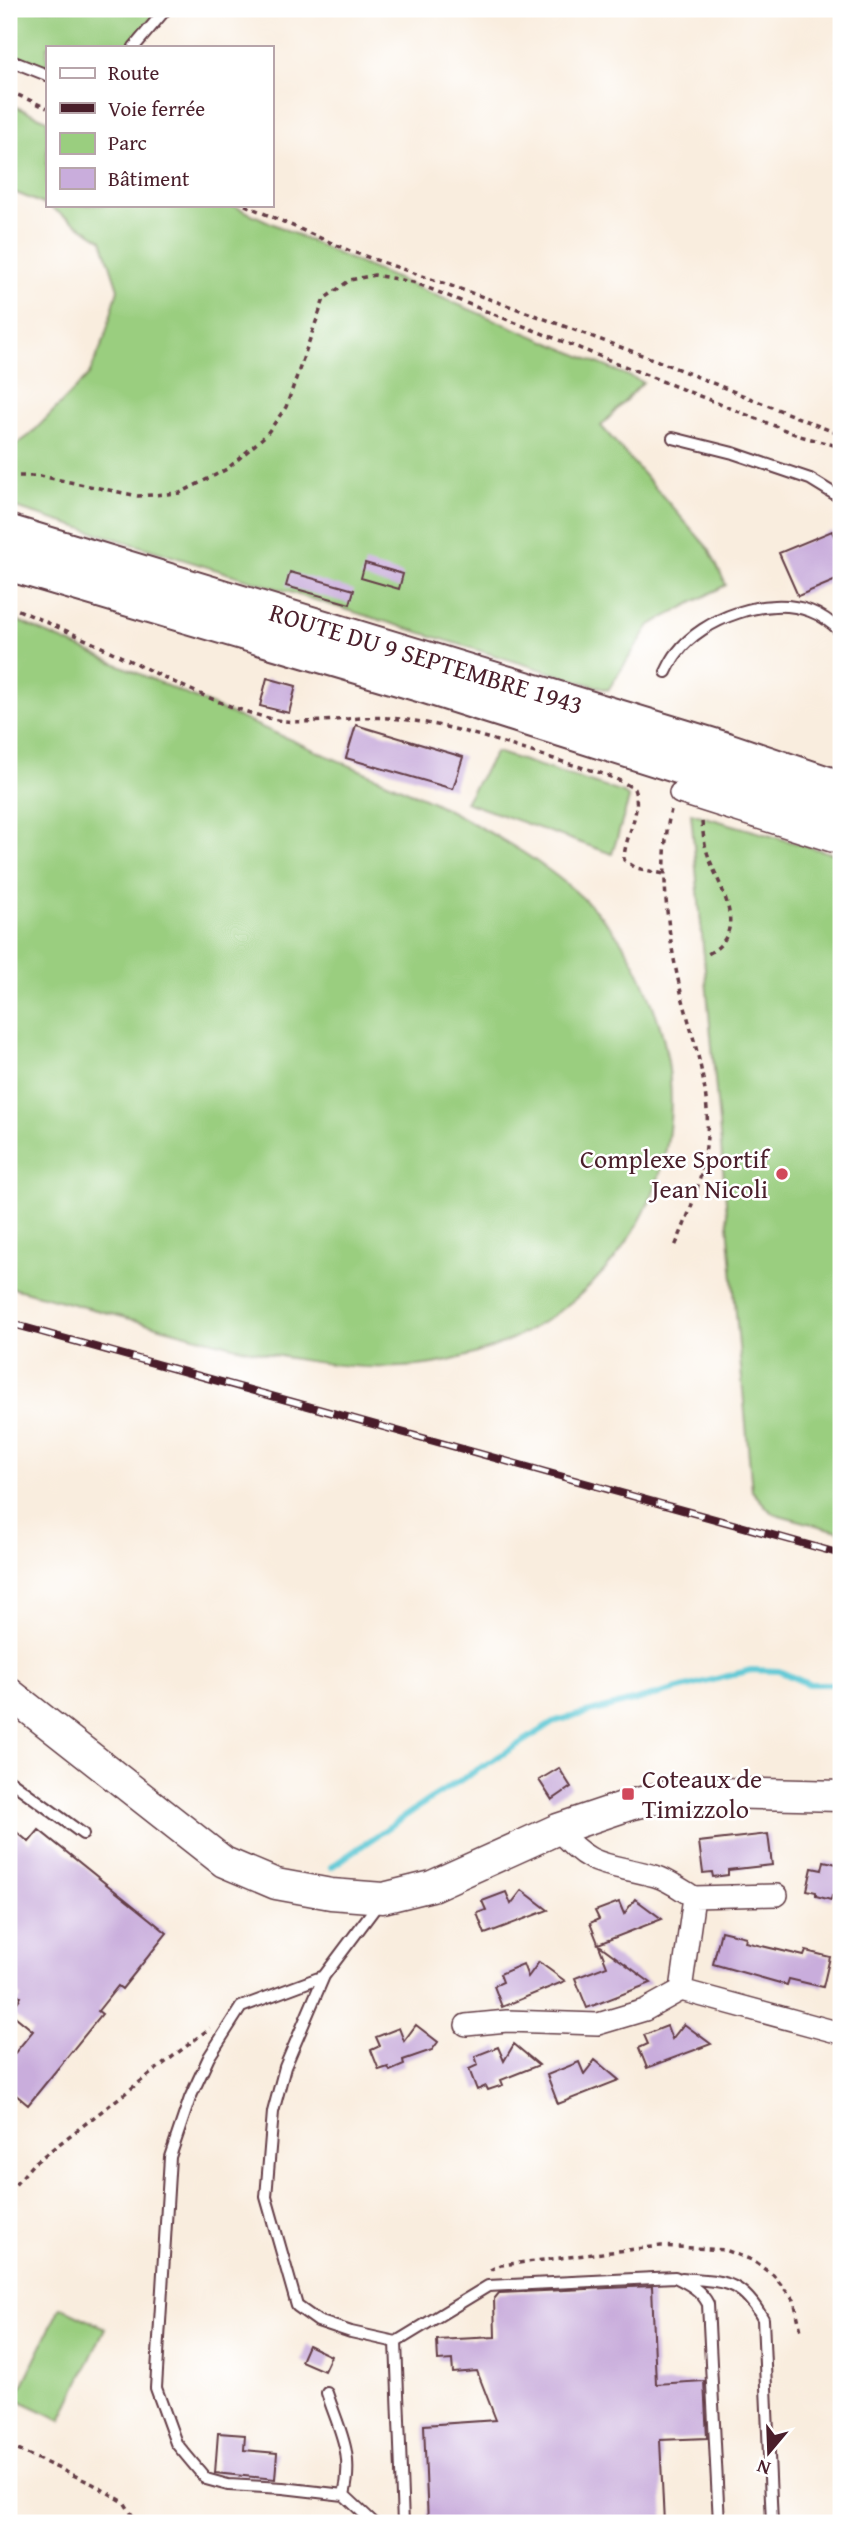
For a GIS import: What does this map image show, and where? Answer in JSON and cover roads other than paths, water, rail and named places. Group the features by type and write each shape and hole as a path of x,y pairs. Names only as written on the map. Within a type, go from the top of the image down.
{"main road":[{"name":"ROUTE DU 9 SEPTEMBRE 1943","path":"9,532 725,749 841,788"},
{"name":"ROUTE DU 9 SEPTEMBRE 1943","path":"9,564 424,687 841,818"},
{"path":"9,1693 224,1862 276,1884 331,1894 383,1898 432,1886 558,1829 629,1805 666,1796 718,1793 841,1796"}],"street":[{"path":"680,793 841,844"},
{"path":"558,1829 569,1844 589,1860 657,1877 694,1897 777,1895"},
{"path":"681,1990 694,1897"},
{"path":"466,2025 507,2021 598,2024 645,2010 681,1990 840,2033"}],"lane":[{"path":"135,46 166,9"},
{"path":"9,60 46,75"},
{"path":"673,438 733,453 810,480 841,498"},
{"path":"666,672 676,654 694,636 720,620 748,609 784,606 810,611 841,632"},
{"path":"9,1780 83,1834"},
{"path":"383,1898 324,1976 285,2067 272,2112 266,2197 297,2306 318,2321 396,2342 488,2286 675,2277 720,2281 737,2288 752,2300 763,2319 772,2523"},
{"path":"324,1976 241,2007 190,2098 170,2157 156,2388 176,2443 206,2479 228,2486 283,2488 344,2495 374,2523"},
{"path":"675,2277 690,2284 703,2295 708,2304 719,2523"},
{"path":"396,2342 403,2523"},
{"path":"327,2393 349,2458 349,2476 344,2495"}],"waterway":[{"path":"331,1867 430,1799 556,1721 751,1670 779,1671 808,1684 841,1684"}],"railway":[{"path":"9,1323 841,1554"}],"place":[{"name":"Complexe Sportif Jean Nicoli","path":"782,1174"},
{"name":"Coteaux de Timizzolo","path":"628,1794"}]}
